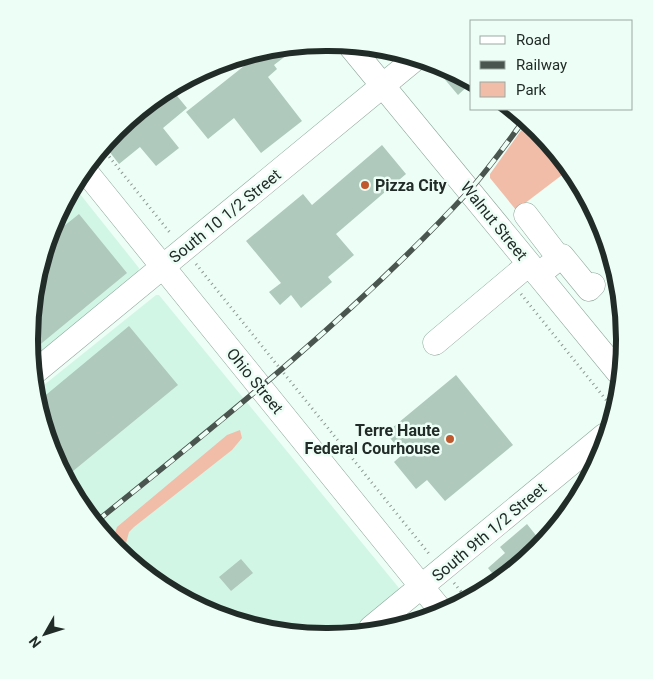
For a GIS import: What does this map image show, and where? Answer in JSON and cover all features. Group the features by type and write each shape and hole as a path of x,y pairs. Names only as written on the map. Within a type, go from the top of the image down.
{"street":[{"name":"Walnut Street","path":"355,52 614,367"},
{"name":"South 10 1/2 Street","path":"39,369 410,63"},
{"name":"Ohio Street","path":"89,175 438,607"},
{"path":"435,343 509,280 559,258 526,215"},
{"path":"562,256 589,289 593,285"},
{"name":"South 9th 1/2 Street","path":"376,624 597,442"}],"path":[{"path":"106,153 463,594"},
{"path":"509,280 608,403"}],"shaded area":[{"path":"78,192 139,268 138,272 38,355 38,321 47,265 59,229"},
{"path":"156,295 159,295 399,588 395,596 356,627 308,628 252,619 216,607 182,590 151,569 122,544 86,500 59,450 47,414 42,387"}],"green space":[{"path":"523,128 544,149 563,174 516,210 490,178 490,174"},
{"path":"240,430 242,438 232,450 134,527 129,532 125,547 122,544 114,535 117,527 227,435"}],"building":[{"path":"290,53 274,65 277,69 268,77 302,121 261,153 234,118 208,139 186,112 251,60"},
{"path":"440,73 467,87 458,95"},
{"path":"175,93 187,108 163,128 179,148 156,166 140,147 119,164 108,150 136,122"},
{"path":"382,145 406,174 336,234 354,255 328,277 332,282 301,308 291,295 280,305 269,292 281,283 246,241 303,194 312,205"},
{"path":"79,214 127,273 38,346 38,321 43,283 59,230"},
{"path":"129,326 178,385 70,473 59,450 43,397"},
{"name":"Terre Haute Federal Courhouse","path":"456,375 513,445 445,501 427,480 416,489 394,462 403,454 386,433"},
{"path":"527,524 537,537 517,557 494,575 488,568 505,553 500,547"},
{"path":"241,559 253,573 231,591 219,577"}],"railway":[{"path":"100,519 241,404 381,280 468,192 520,125"}],"place":[{"name":"Pizza City","path":"365,185"},
{"name":"Terre Haute Federal Courhouse","path":"450,439"}]}
